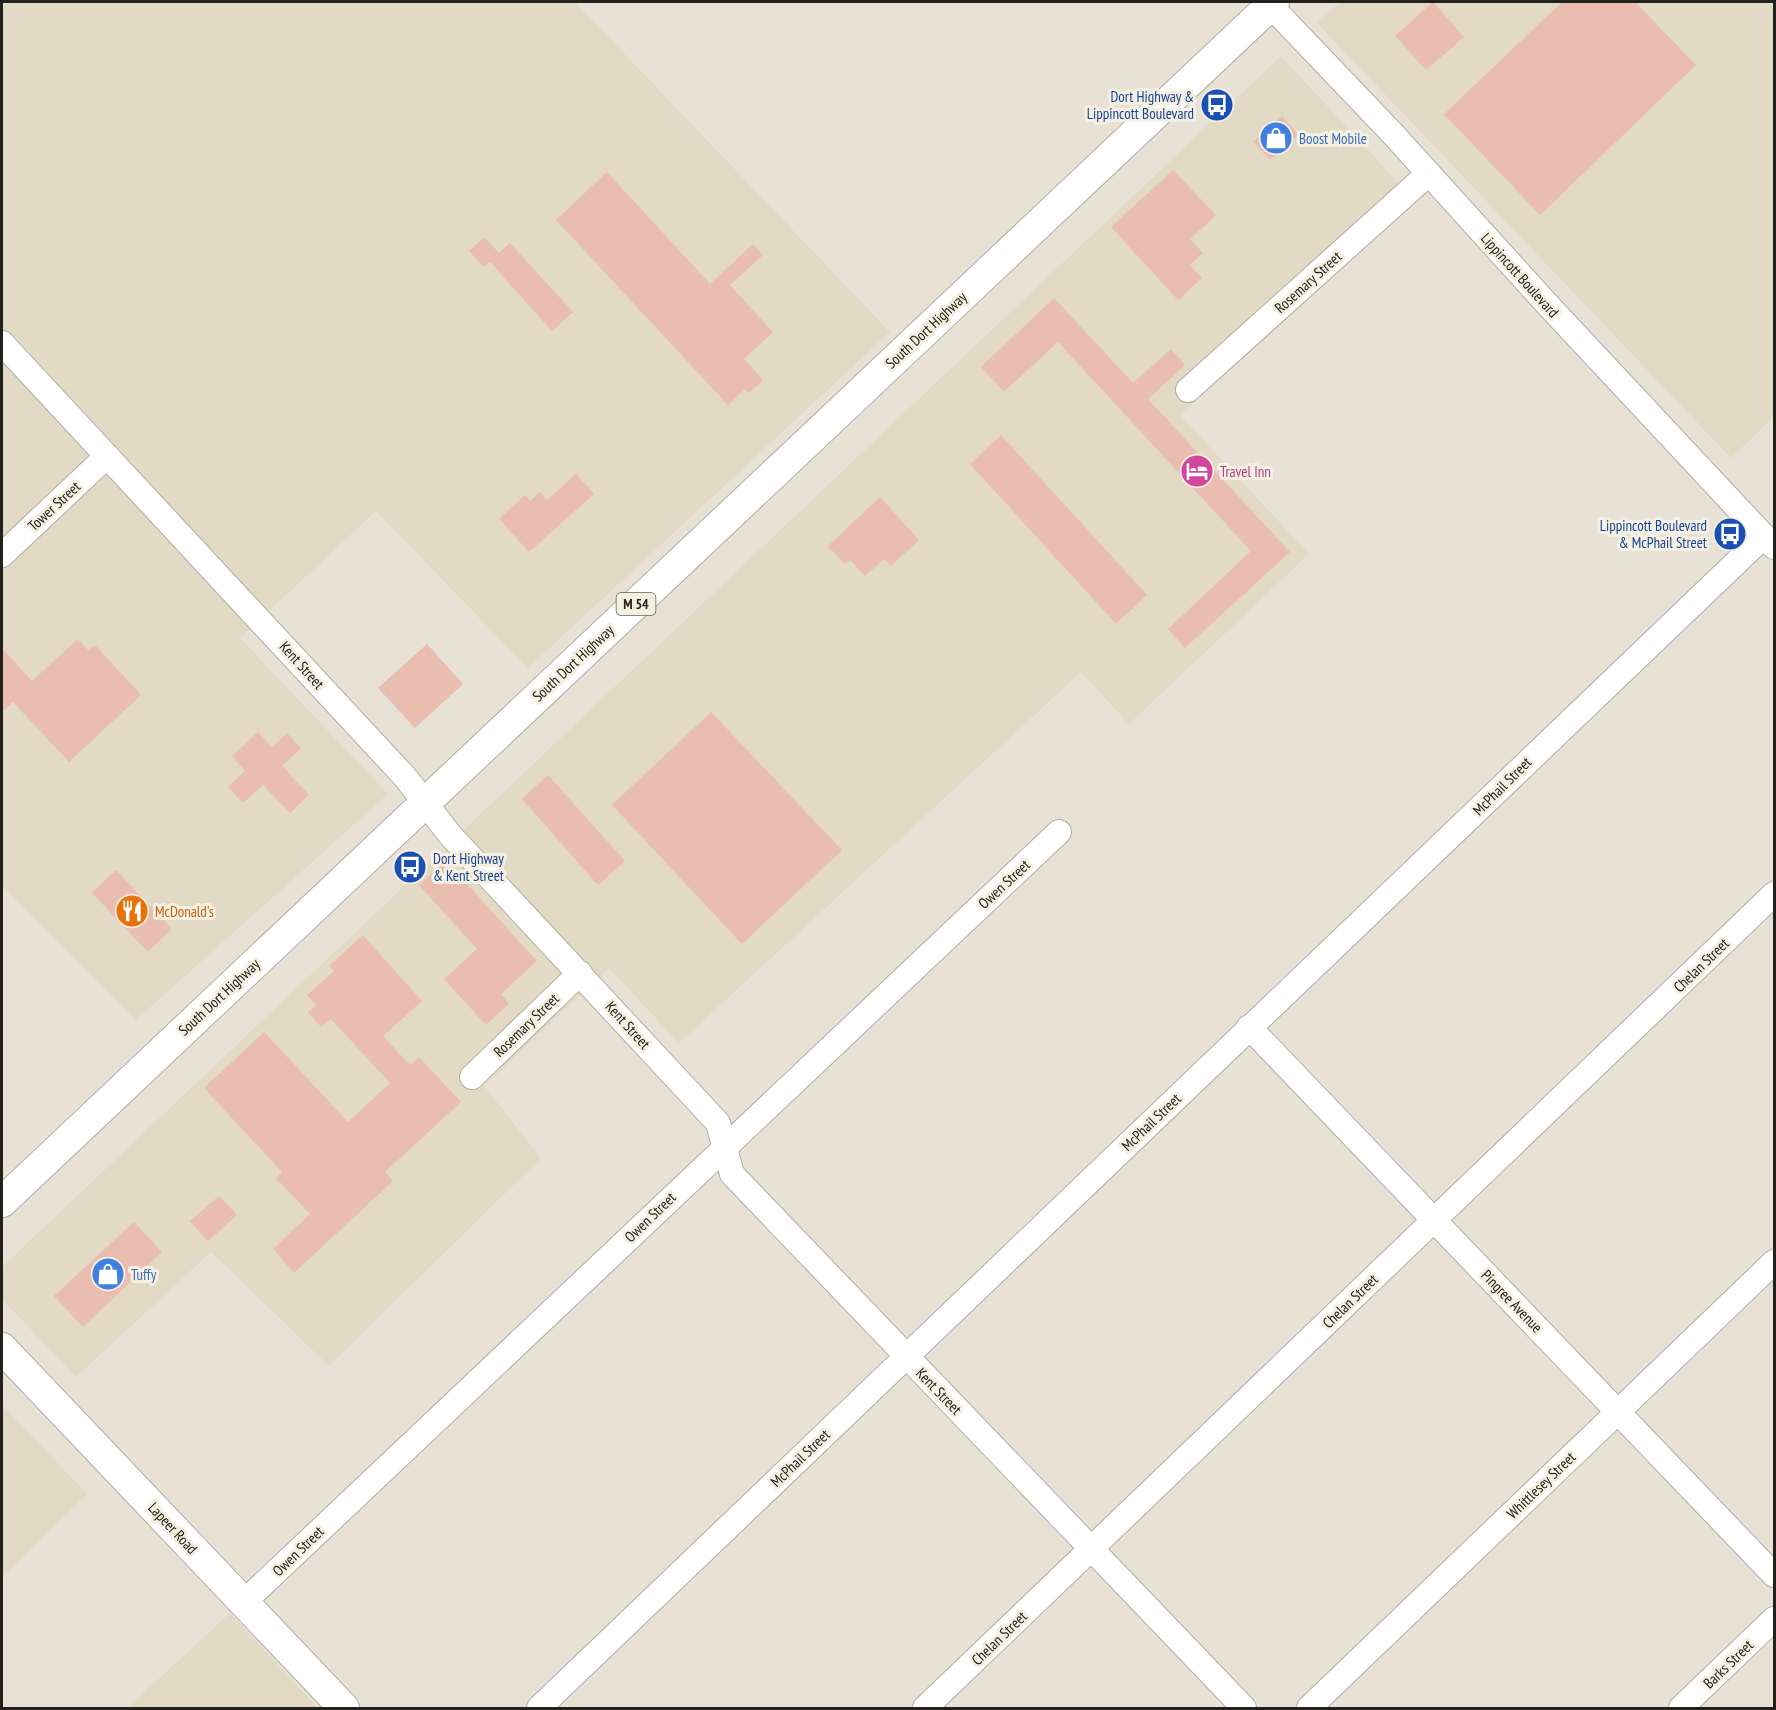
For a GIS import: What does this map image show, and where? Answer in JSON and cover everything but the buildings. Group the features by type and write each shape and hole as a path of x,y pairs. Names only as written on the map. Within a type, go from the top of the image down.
{"main road":[{"name":"South Dort Highway","path":"2,1202 1270,3"},
{"name":"Lapeer Road","path":"2,1348 344,1708"}],"street":[{"name":"Lippincott Boulevard","path":"1270,3 1769,542"},
{"name":"Rosemary Street","path":"1188,390 1428,174"},
{"name":"Kent Street","path":"2,343 426,801 451,836 718,1123 732,1174 1244,1708"},
{"name":"Tower Street","path":"2,555 106,456"},
{"name":"McPhail Street","path":"539,1708 1249,1027 1769,542"},
{"name":"Owen Street","path":"243,1603 1059,832"},
{"name":"Chelan Street","path":"925,1708 1774,894"},
{"name":"Rosemary Street","path":"472,1077 580,973"},
{"name":"Pingree Avenue","path":"1249,1027 1774,1575"},
{"name":"Whittlesey Street","path":"1309,1708 1774,1262"},
{"name":"Barks Street","path":"1680,1708 1774,1619"}],"shaded area":[{"path":"2,2 575,2 890,332 528,668 376,511 240,638 388,794 136,1020 3,887 2,889"},
{"path":"1340,2 1774,2 1774,417 1731,458 1317,23"},
{"path":"1281,56 1416,202 1180,415 1309,554 1129,724 1081,672 679,1043 609,968 484,1086 541,1158 329,1366 211,1252 76,1377 2,1299 2,1267"},
{"path":"2,1405 87,1494 2,1577"},
{"path":"230,1613 318,1708 127,1708"}],"place":[{"name":"Dort Highway & Lippincott Boulevard","path":"1217,105"},
{"name":"Boost Mobile","path":"1276,138"},
{"name":"Travel Inn","path":"1197,471"},
{"name":"Lippincott Boulevard & McPhail Street","path":"1730,534"},
{"name":"Dort Highway & Kent Street","path":"410,867"},
{"name":"McDonald's","path":"132,911"},
{"name":"Tuffy","path":"108,1274"}]}
